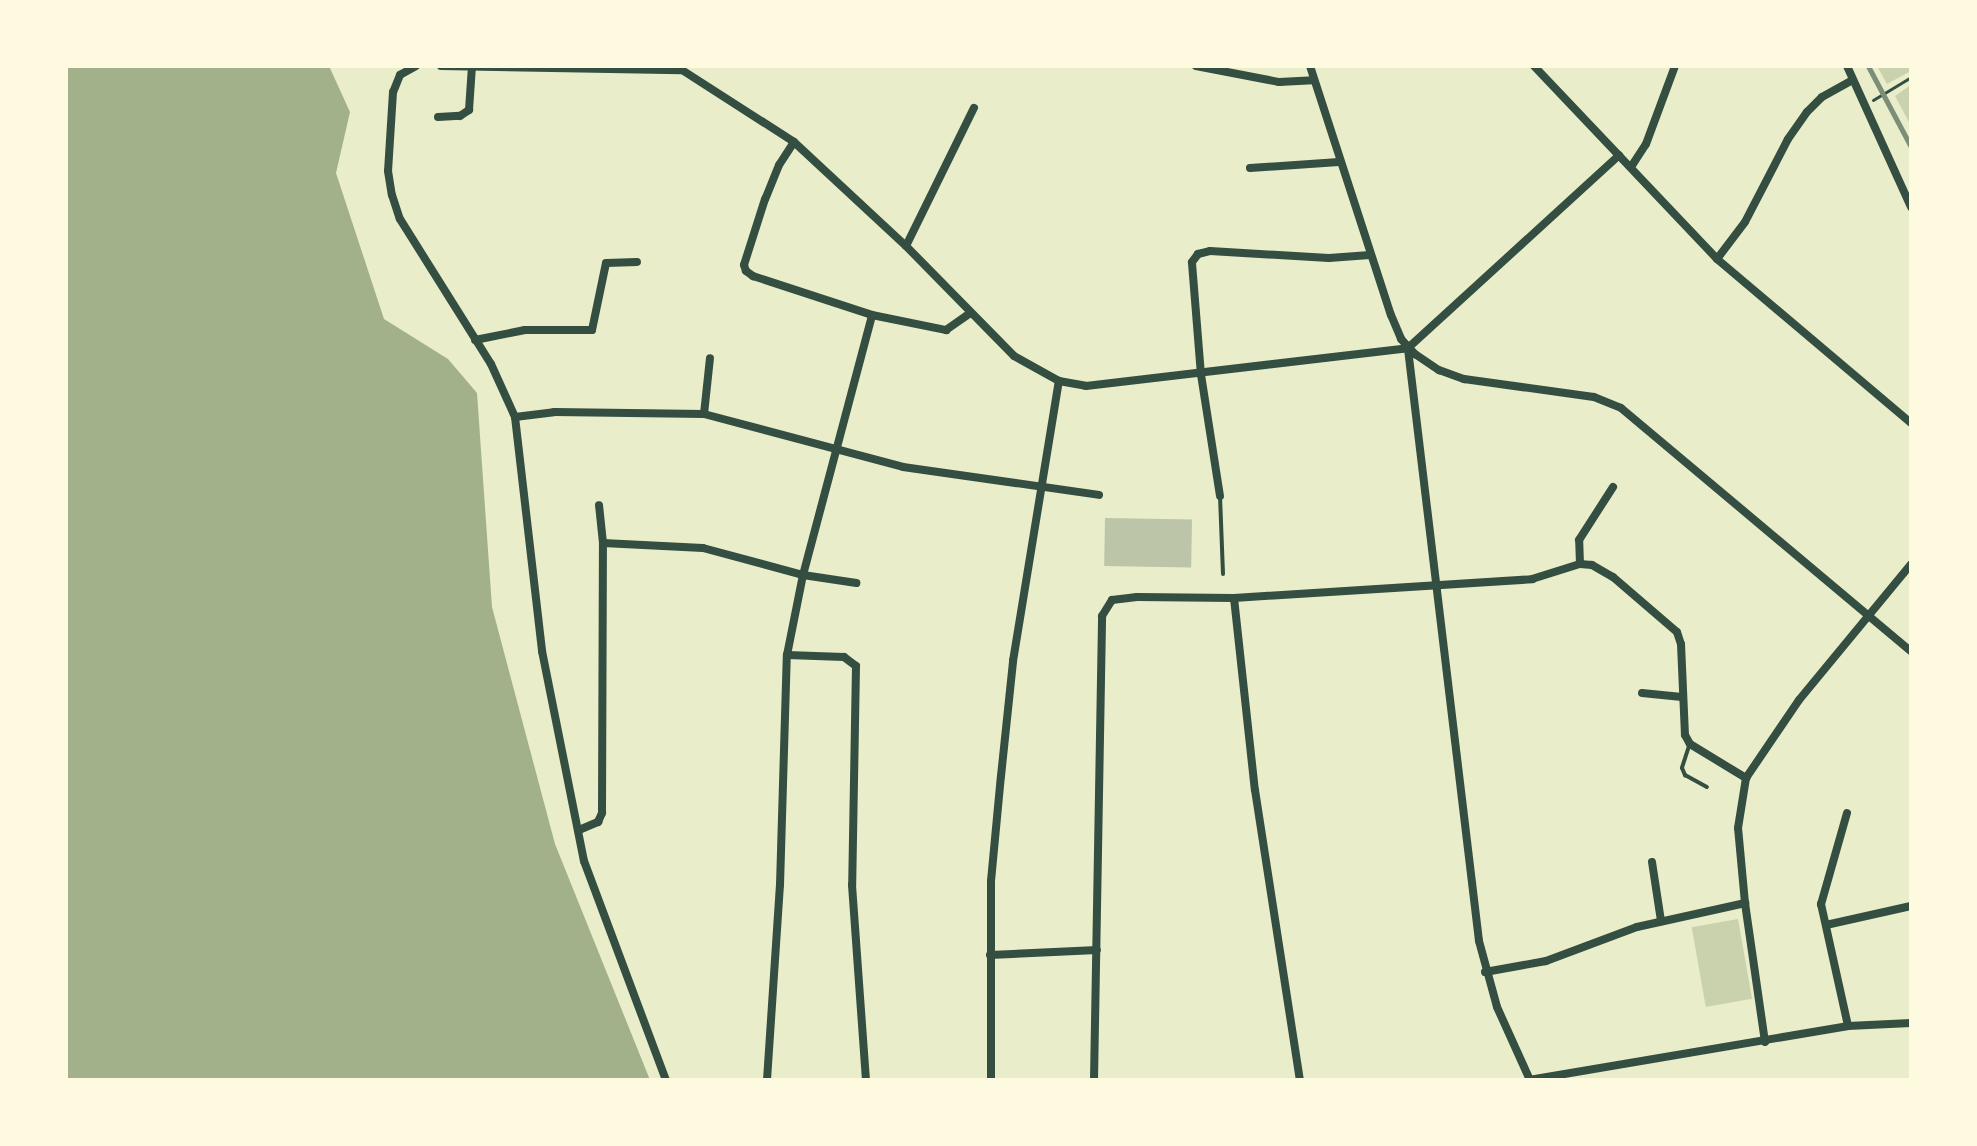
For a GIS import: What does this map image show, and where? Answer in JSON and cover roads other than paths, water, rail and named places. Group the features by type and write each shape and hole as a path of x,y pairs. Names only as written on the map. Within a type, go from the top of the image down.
{"street":[{"path":"416,66 400,75 393,92 388,171 392,195 406,231 505,389 515,417 542,651 584,861 666,1080"},
{"path":"441,66 681,68 794,142 906,246 1014,356 1059,381 1086,386 1201,375 1408,348 1619,155"},
{"path":"1196,66 1279,82 1313,80"},
{"path":"1310,66 1396,330 1408,348 1425,363 1464,379 1594,397 1621,408 1911,651"},
{"path":"1534,66 1717,259 1911,423"},
{"path":"1547,78 1553,66"},
{"path":"1631,167 1646,144 1675,66"},
{"path":"1847,66 1867,104 1911,207"},
{"path":"438,117 460,116 469,110 472,67"},
{"path":"1717,259 1745,222 1807,112 1822,97 1853,80"},
{"path":"906,246 974,108"},
{"path":"794,142 779,165 765,199 744,265 746,271 872,315 946,330 970,313"},
{"path":"1250,168 1339,162"},
{"path":"1220,496 1201,375 1192,262 1198,254 1210,251 1329,258 1370,255"},
{"path":"475,340 525,330 592,330 606,263 637,262"},
{"path":"767,1080 780,885 787,655 803,575 839,450 872,315"},
{"path":"1408,348 1485,972 1511,1044 1530,1080 1848,1026 1911,1023"},
{"path":"704,414 710,358"},
{"path":"991,1080 991,881 1009,697 1059,381"},
{"path":"515,417 554,412 704,414 903,467 1099,495"},
{"path":"1580,564 1579,540 1613,487"},
{"path":"579,830 598,822 602,813 603,543 599,505"},
{"path":"603,543 703,548 803,575 856,583"},
{"path":"1094,1080 1102,616 1112,600 1137,597 1234,598 1532,579 1580,564 1603,570 1677,632 1681,644 1681,724 1690,744 1746,778"},
{"path":"1765,1042 1745,903 1738,828 1746,778 1799,700 1911,564"},
{"path":"1234,598 1255,790 1300,1080"},
{"path":"787,655 844,657 856,666 852,885 866,1080"},
{"path":"1642,693 1682,697"},
{"path":"1847,813 1821,904 1848,1026"},
{"path":"1652,862 1661,921"},
{"path":"1485,972 1546,961 1637,927 1745,903"},
{"path":"1826,925 1911,906"},
{"path":"990,955 1097,950"}],"lane":[{"path":"1220,496 1223,574"},
{"path":"1690,744 1682,768 1685,775 1707,787"}],"railway":[{"path":"1868,66 1911,147"}]}
